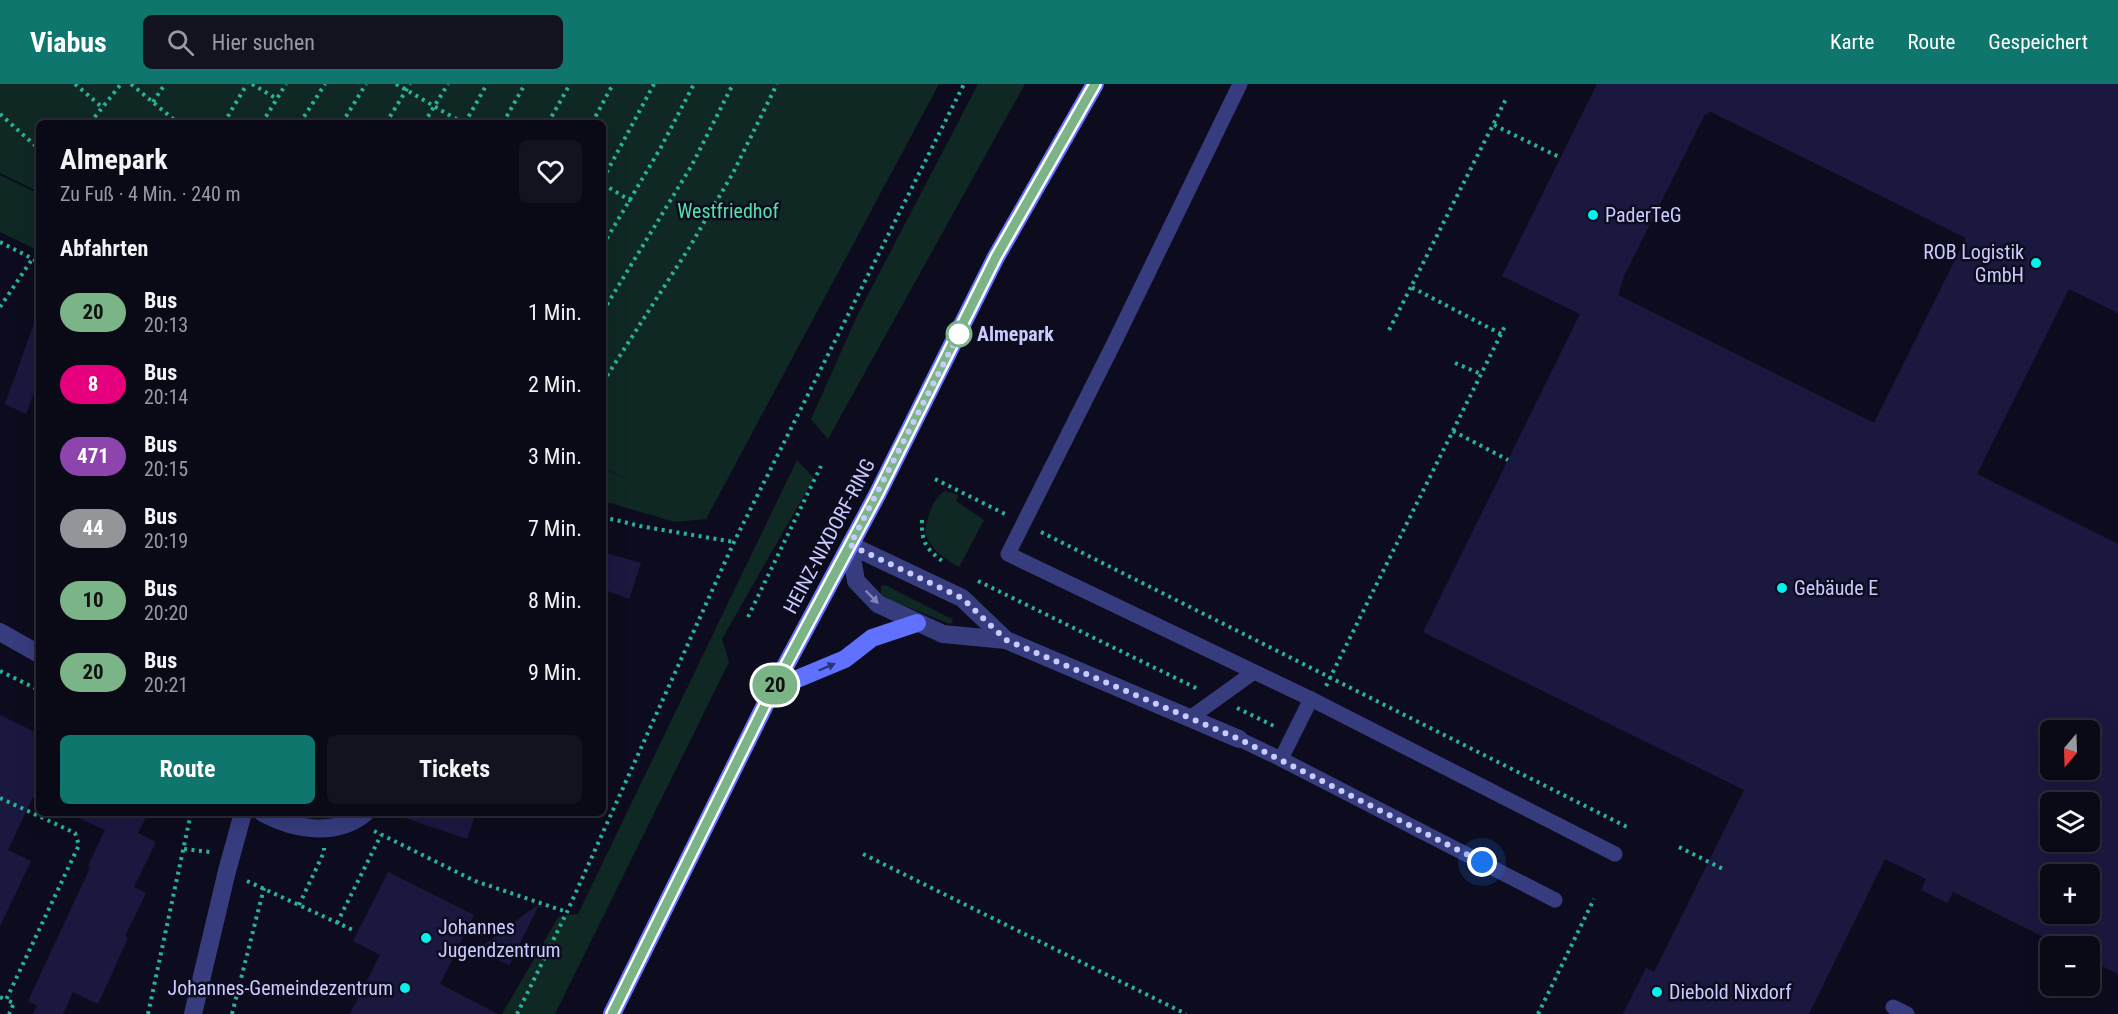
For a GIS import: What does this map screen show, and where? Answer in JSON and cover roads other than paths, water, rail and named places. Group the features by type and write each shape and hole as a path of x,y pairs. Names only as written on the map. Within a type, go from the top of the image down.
{"main road":[{"name":"HEINZ-NIXDORF-RING","path":"612,1014 773,689 961,330 996,257 1095,84"},
{"path":"773,689 845,659 872,638 917,623"}],"street":[{"path":"850,545 856,580 878,604 943,634 1006,640 1239,739"},
{"path":"850,545 962,598 1006,640"},
{"path":"0,632 36,652"},
{"path":"193,1014 242,816"},
{"path":"271,816 304,829 324,829 360,817"}],"lane":[{"path":"1240,84 1008,554 1311,699 1615,854"},
{"path":"1190,718 1254,672"},
{"path":"1281,759 1311,699"},
{"path":"1239,739 1555,900"}],"place":[{"name":"PaderTeG","path":"1593,215"},
{"name":"ROB Logistik GmbH","path":"2036,263"},
{"name":"Almepark","path":"959,334"},
{"name":"Gebäude E","path":"1782,588"},
{"name":"Johannes Jugendzentrum","path":"426,938"},
{"name":"Johannes-Gemeindezentrum","path":"405,988"},
{"name":"Diebold Nixdorf","path":"1657,992"}],"park label":[{"name":"Westfriedhof","path":"728,211"}]}
